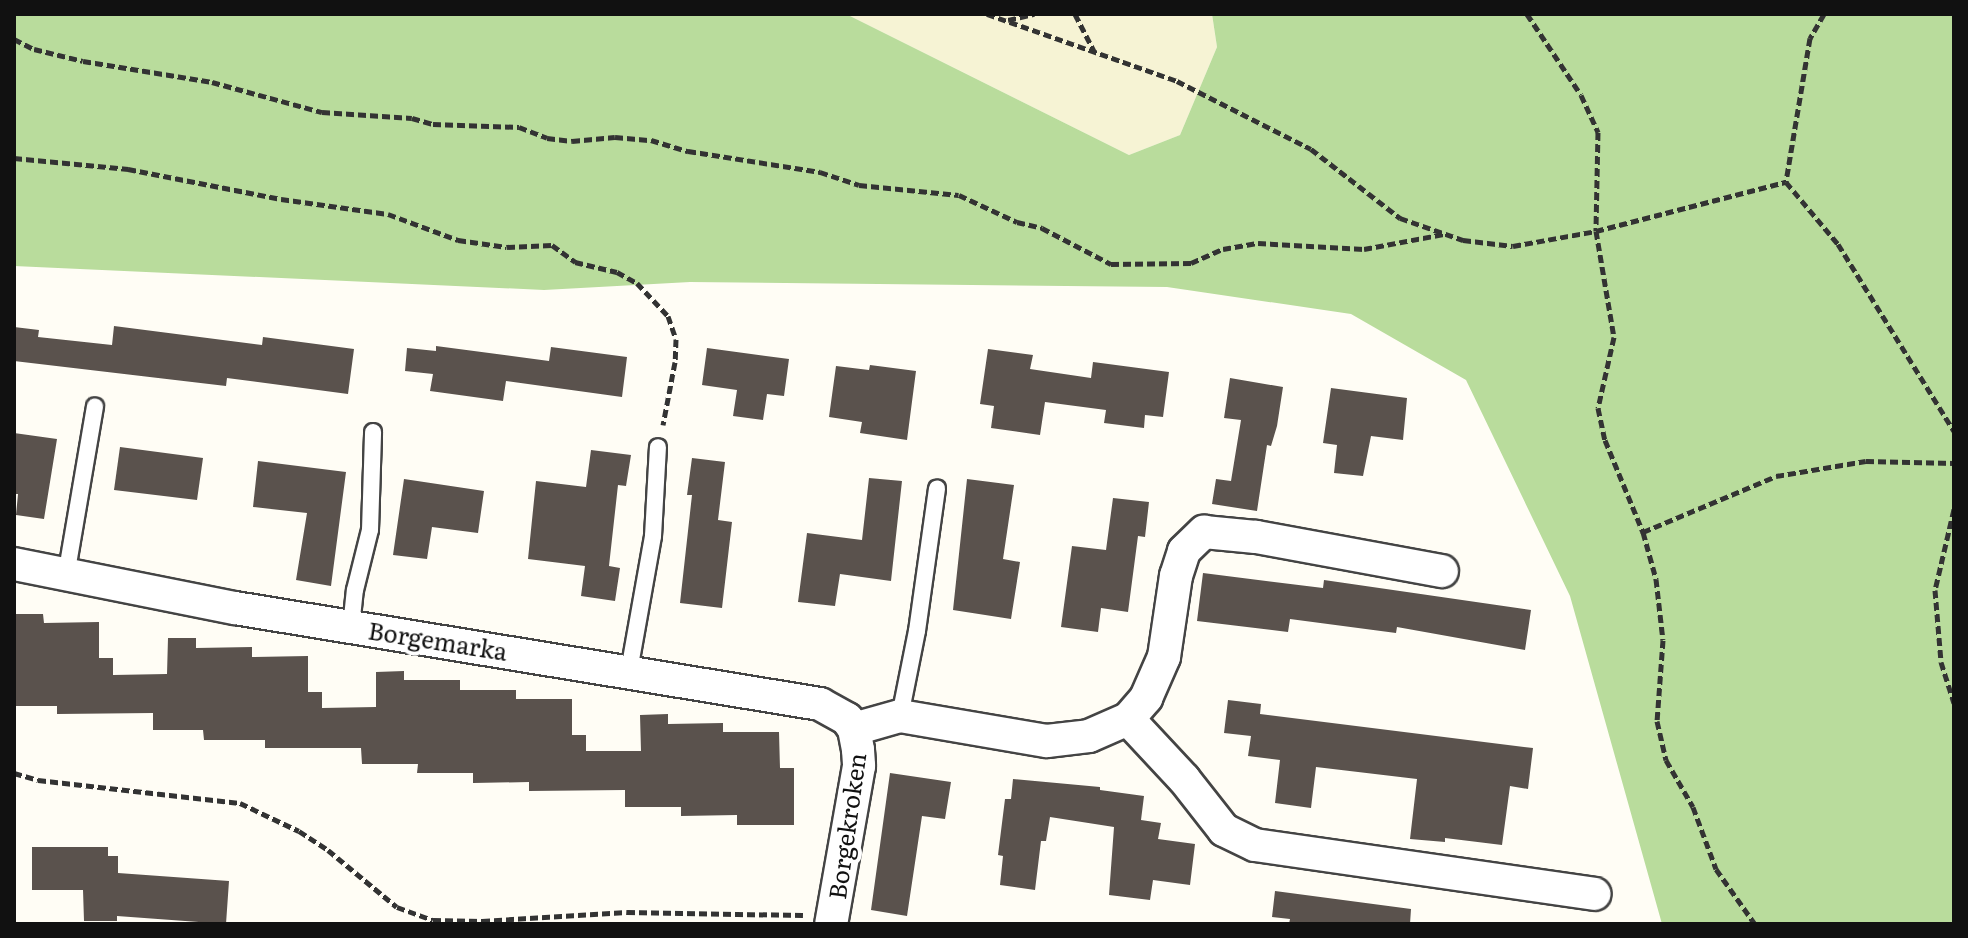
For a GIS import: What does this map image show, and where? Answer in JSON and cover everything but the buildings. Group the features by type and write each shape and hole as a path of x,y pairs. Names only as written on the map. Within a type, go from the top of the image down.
{"street":[{"path":"854,729 900,716 1047,741 1089,736 1128,719 1146,698 1164,657 1176,576 1184,551 1204,532 1256,537 1442,571"},
{"name":"Borgemarka","path":"14,564 351,627 802,699 836,711 854,729"},
{"path":"1128,719 1184,779 1224,830 1255,845 1594,894"},
{"name":"Borgekroken","path":"832,921 859,766 854,729"}],"lane":[{"path":"66,576 95,406"},
{"path":"351,627 355,590 370,530 373,432"},
{"path":"629,671 653,536 658,447"},
{"path":"900,716 917,631 937,488"}],"path":[{"path":"987,14 1177,81 1311,149 1400,218 1463,240 1513,246 1596,231 1786,182"},
{"path":"1007,20 1034,14"},
{"path":"1075,14 1094,51"},
{"path":"1527,14 1581,95 1598,132 1596,231 1614,337 1598,408 1605,440 1643,532 1656,579 1663,640 1657,721 1666,760 1693,807 1716,869 1755,924"},
{"path":"1824,14 1810,38 1786,182 1838,244 1954,431"},
{"path":"14,39 34,49 83,61 212,82 322,112 412,118 433,124 519,127 547,138 572,141 615,137 651,140 688,151 820,172 859,185 959,195 1017,222 1042,228 1111,264 1191,263 1223,249 1258,243 1364,249 1444,234"},
{"path":"14,158 128,169 281,199 388,214 458,240 507,247 552,245 575,262 617,272 637,283 668,316 676,339 675,362 658,447"},
{"path":"1643,532 1776,476 1866,461 1954,463"},
{"path":"1954,509 1935,590 1941,662 1954,703"},
{"path":"14,773 38,780 240,803 287,825 328,850 397,907 433,920 482,921 627,912 832,921"}],"shaded area":[{"path":"846,14 1212,14 1217,47 1180,135 1129,155"}],"green space":[{"path":"14,14 846,14 1129,155 1180,135 1217,47 1212,14 1954,14 1954,924 1662,924 1570,596 1466,380 1351,314 1167,287 690,282 544,290 14,266"}]}
